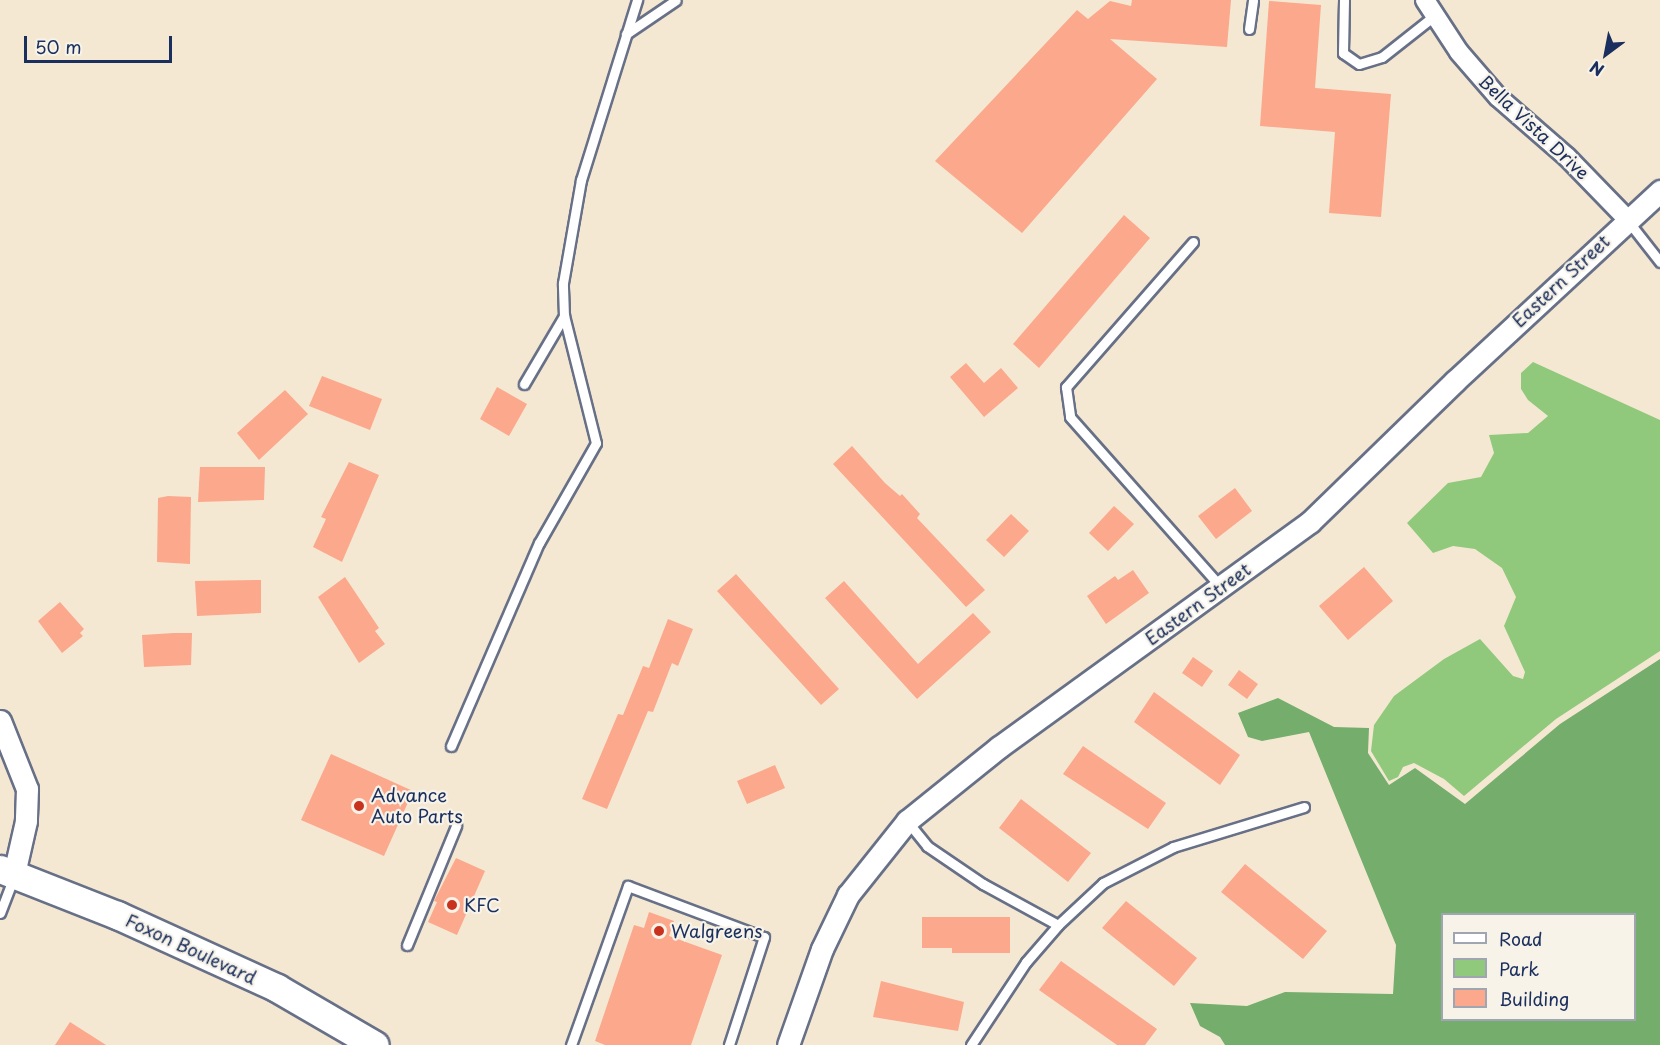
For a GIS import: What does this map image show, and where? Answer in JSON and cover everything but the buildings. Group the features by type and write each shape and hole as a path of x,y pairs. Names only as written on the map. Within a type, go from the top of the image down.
{"main road":[{"name":"Foxon Boulevard","path":"7,871 117,915 277,988 375,1045"}],"street":[{"name":"Bella Vista Drive","path":"1425,0 1434,16 1498,97 1567,157 1627,219"},
{"name":"Eastern Street","path":"788,1045 822,949 848,895 907,821 999,747 1310,522 1627,219 1660,191"},
{"path":"0,721 27,789 26,821 7,871"}],"lane":[{"path":"451,746 539,543 596,443 564,316 567,249 581,180 637,0"},
{"path":"626,34 675,0"},
{"path":"1250,29 1253,0"},
{"path":"1344,0 1343,53 1359,64 1382,57 1434,16"},
{"path":"1627,219 1660,262"},
{"path":"1193,242 1066,387 1070,417 1221,587"},
{"path":"524,384 564,316"},
{"path":"970,1045 1026,962 1058,925 1103,883 1173,847 1304,807"},
{"path":"907,821 927,846 983,884 1058,925"},
{"path":"407,945 456,826"},
{"path":"0,913 7,871"},
{"path":"571,1045 628,886 764,937 729,1045"}],"green space":[{"path":"1533,362 1660,420 1660,651 1556,719 1464,796 1444,779 1414,763 1403,767 1398,777 1389,781 1371,751 1374,725 1394,696 1444,659 1480,639 1513,676 1523,679 1525,672 1504,626 1516,597 1502,568 1475,549 1453,546 1433,553 1407,523 1448,483 1481,477 1494,453 1489,435 1528,433 1548,416 1528,400 1521,389 1521,373"},
{"path":"1660,659 1660,1045 1225,1045 1220,1037 1200,1026 1190,1003 1247,1006 1285,992 1393,994 1396,945 1309,732 1262,741 1248,737 1238,713 1278,698 1334,727 1369,728 1368,753 1389,785 1415,768 1465,804 1560,724"}],"place":[{"name":"Advance Auto Parts","path":"359,806"},
{"name":"KFC","path":"452,905"},
{"name":"Walgreens","path":"659,931"}]}
